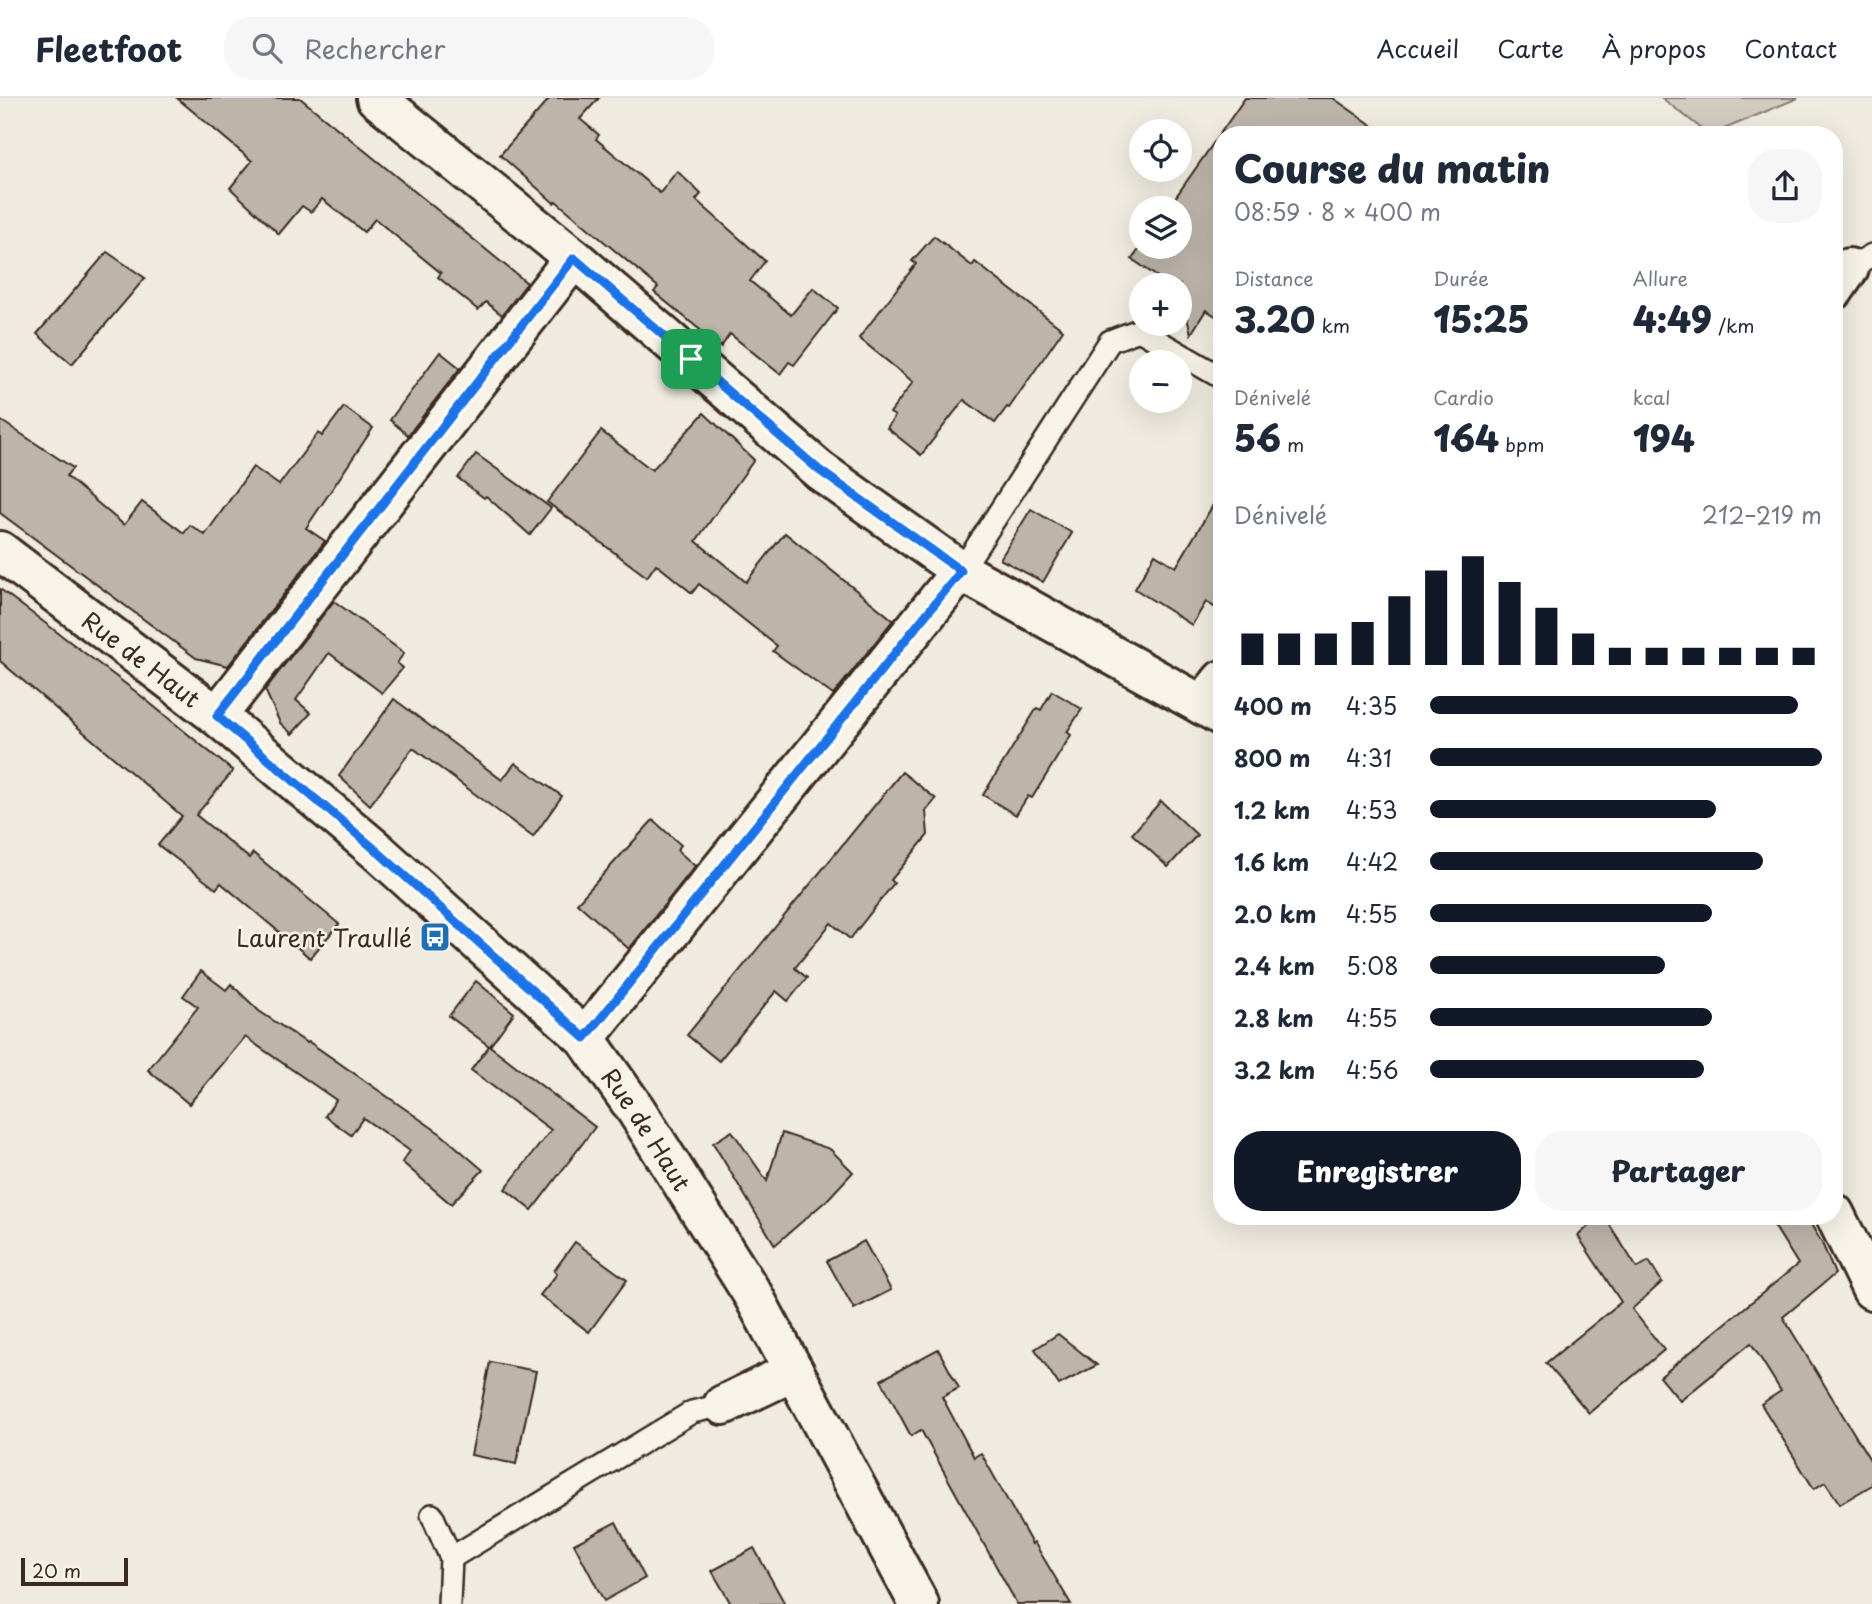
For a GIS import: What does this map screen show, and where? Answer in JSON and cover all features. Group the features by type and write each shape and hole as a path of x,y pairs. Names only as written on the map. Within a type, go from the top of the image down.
{"street":[{"path":"376,98 574,258 819,470 961,571 1213,699"},
{"path":"217,716 574,258"},
{"name":"Rue de Haut","path":"0,551 217,716 377,851 585,1038 636,1110 754,1295 919,1604"},
{"path":"585,1038 961,571"},
{"path":"1840,1225 1872,1290"},
{"path":"723,1405 794,1371"}],"lane":[{"path":"961,571 1110,341 1139,330 1213,373"},
{"path":"451,1558 692,1412 723,1405"},
{"path":"432,1515 451,1558 449,1604"}],"shaded area":[{"path":"1662,98 1798,98 1731,126 1698,126"}],"building":[{"path":"177,98 300,98 527,283 502,315 486,302 478,310 438,277 441,273 375,219 364,232 322,199 311,212 302,206 279,234 230,188 252,161"},
{"path":"550,98 599,98 580,119 599,135 596,139 660,193 677,171 701,194 696,200 765,261 750,281 791,315 813,288 838,308 794,365 789,362 780,374 730,334 721,347 654,292 658,287 556,201 554,203 500,155"},
{"path":"1245,98 1333,98 1373,126 1225,126"},
{"path":"1213,144 1213,314 1206,310 1192,332 1192,273 1152,273 1132,259 1192,259 1192,196 1176,196 1186,182 1192,182 1192,174"},
{"path":"934,236 972,266 975,262 1063,330 1009,408 1007,407 995,423 964,400 921,455 887,428 895,416 890,413 913,382 859,338 916,264 912,261"},
{"path":"107,252 145,278 72,364 37,334"},
{"path":"440,352 460,368 408,435 390,420"},
{"path":"344,407 373,428 306,528 325,541 228,666 196,658 0,513 0,420 73,468 66,476 124,525 142,502 184,533 190,525 205,535 253,467 279,485 318,433 322,436"},
{"path":"704,413 754,460 696,541 746,582 785,533 893,620 833,695 773,651 777,646 699,584 692,593 656,564 647,577 547,502 601,431 652,470"},
{"path":"476,454 551,508 530,535 486,496 484,498 458,478"},
{"path":"1213,505 1213,606 1206,602 1192,625 1135,589 1155,554 1176,567"},
{"path":"1031,509 1072,533 1043,582 1000,559"},
{"path":"0,589 135,691 233,771 196,815 249,858 253,853 339,924 310,958 221,883 216,889 158,845 182,816 0,661"},
{"path":"334,601 404,653 397,663 403,668 382,693 329,653 296,700 311,713 292,734 280,723 265,690"},
{"path":"1052,691 1082,709 1067,732 1071,735 1032,798 1028,796 1016,815 983,795 1037,708 1041,710"},
{"path":"394,699 502,780 515,763 562,796 533,837 413,748 370,805 339,776"},
{"path":"902,772 936,799 926,811 928,835 891,880 894,883 850,939 831,923 795,968 807,978 788,1001 776,991 719,1061 687,1035"},
{"path":"1161,801 1197,835 1168,867 1132,834"},
{"path":"653,820 681,845 677,850 695,866 629,949 577,903"},
{"path":"201,971 226,990 231,984 259,1011 309,1042 441,1134 483,1170 451,1204 402,1162 410,1151 363,1118 351,1135 325,1116 336,1100 245,1037 189,1104 148,1070 198,1007 183,996"},
{"path":"476,981 514,1013 490,1046 595,1127 532,1210 505,1189 551,1130 471,1070 489,1046 449,1016"},
{"path":"732,1131 767,1181 782,1133 830,1149 853,1172 828,1199 775,1245 713,1143"},
{"path":"1590,1225 1610,1225 1637,1268 1649,1261 1662,1282 1632,1309 1664,1350 1589,1413 1546,1363 1621,1302 1578,1236"},
{"path":"1774,1225 1811,1225 1835,1274 1783,1317 1872,1463 1872,1485 1840,1504 1825,1482 1814,1489 1761,1404 1781,1391 1751,1343 1680,1401 1660,1377 1798,1264"},
{"path":"864,1241 891,1290 854,1309 827,1261"},
{"path":"575,1242 627,1280 589,1332 540,1295 557,1274 554,1271"},
{"path":"1058,1334 1097,1365 1059,1385 1035,1349"},
{"path":"938,1349 959,1388 942,1397 974,1457 981,1453 1032,1544 1034,1542 1071,1604 1017,1604 921,1430 911,1436 881,1380"},
{"path":"490,1362 536,1371 516,1464 471,1455"},
{"path":"616,1522 645,1578 604,1601 574,1544"},
{"path":"754,1548 785,1604 731,1604 712,1571"}],"place":[{"name":"Laurent Traullé","path":"435,937"}],"route":[{"path":"574,258 691,359 819,470 961,571 585,1038 377,851 217,716 574,258"}]}
